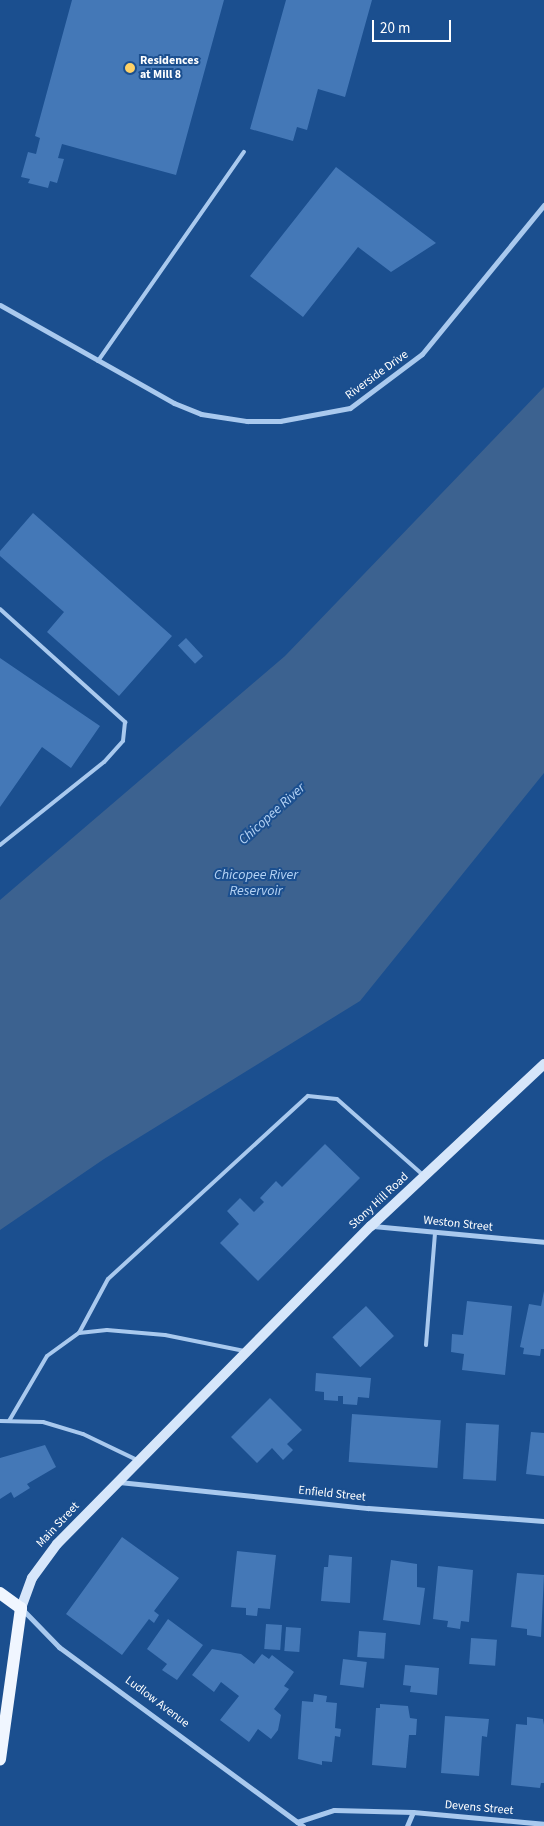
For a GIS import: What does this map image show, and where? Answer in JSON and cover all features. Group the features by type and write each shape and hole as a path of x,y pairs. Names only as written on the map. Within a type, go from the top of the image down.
{"main road":[{"name":"Stony Hill Road","path":"235,1360 371,1226 544,1064"},
{"name":"Main Street","path":"0,1760 21,1608 32,1578 57,1544 141,1462 235,1360"},
{"name":"Ludlow Avenue","path":"0,1593 21,1608"}],"street":[{"name":"Riverside Drive","path":"0,305 174,403 201,414 247,421 280,421 350,408 422,354 544,205"},
{"name":"Weston Street","path":"371,1226 544,1242"},
{"name":"Enfield Street","path":"119,1482 368,1508 544,1521"},
{"name":"Ludlow Avenue","path":"21,1608 59,1647 303,1826"},
{"name":"Devens Street","path":"297,1822 334,1810 413,1812 544,1824"},
{"path":"407,1826 413,1812"}],"lane":[{"path":"98,361 244,152"},
{"path":"0,609 125,722 123,742 104,762 0,846"},
{"path":"9,1422 47,1356 80,1333 108,1279 308,1096 337,1099 424,1176"},
{"path":"426,1345 435,1232"},
{"path":"80,1333 106,1330 164,1335 244,1351"},
{"path":"0,1421 43,1422 83,1434 141,1462"}],"water":[{"name":"Chicopee River Reservoir","path":"544,387 544,773 360,1001 104,1159 0,1230 0,900 285,656"}],"building":[{"name":"Residences at Mill 8","path":"72,0 224,0 176,175 62,144 58,158 64,159 57,183 50,181 48,188 28,183 30,179 21,177 28,152 36,154 40,138 35,136"},
{"path":"286,0 372,0 345,97 318,89 307,130 297,127 293,141 250,129"},
{"path":"336,167 436,243 391,272 358,247 303,317 250,276"},
{"path":"33,513 172,636 119,696 47,632 64,612 0,556 0,551"},
{"path":"186,638 203,656 195,664 178,646"},
{"path":"0,658 100,726 71,768 42,747 0,807"},
{"path":"325,1144 360,1178 258,1281 220,1243 239,1224 227,1211 240,1198 254,1212 264,1202 260,1198 276,1181 282,1187"},
{"path":"544,1291 544,1349 541,1349 540,1356 523,1354 524,1348 520,1347 529,1304 541,1306"},
{"path":"467,1301 512,1306 505,1375 462,1370 464,1354 451,1352 452,1334 463,1335"},
{"path":"366,1306 394,1336 360,1367 332,1337"},
{"path":"316,1373 371,1378 369,1398 358,1397 357,1405 343,1404 343,1396 338,1396 338,1401 324,1400 324,1392 315,1391"},
{"path":"270,1398 302,1430 287,1444 293,1450 283,1460 272,1448 257,1463 231,1437"},
{"path":"352,1414 441,1420 437,1468 349,1462"},
{"path":"466,1423 499,1425 496,1481 463,1479"},
{"path":"531,1432 544,1433 544,1476 526,1474"},
{"path":"45,1445 56,1467 27,1484 30,1488 14,1498 11,1492 0,1499 0,1458"},
{"path":"122,1537 179,1578 154,1611 159,1615 154,1623 149,1619 122,1655 66,1614"},
{"path":"237,1551 276,1555 270,1609 258,1608 257,1616 246,1615 246,1608 231,1607"},
{"path":"329,1555 352,1557 350,1603 321,1601 324,1567 328,1567"},
{"path":"391,1560 417,1564 417,1587 425,1588 420,1625 383,1620"},
{"path":"438,1566 473,1570 469,1622 461,1621 460,1629 447,1627 448,1621 433,1619"},
{"path":"517,1573 544,1575 541,1637 527,1635 527,1629 511,1627"},
{"path":"168,1619 203,1645 177,1680 162,1670 167,1664 147,1649"},
{"path":"266,1624 282,1625 280,1650 264,1649"},
{"path":"286,1627 301,1628 299,1652 284,1651"},
{"path":"359,1631 386,1633 384,1659 357,1657"},
{"path":"471,1638 497,1640 495,1666 469,1664"},
{"path":"212,1649 241,1654 254,1664 262,1654 269,1659 272,1655 294,1672 284,1686 289,1689 274,1709 281,1715 278,1730 271,1739 258,1729 249,1742 220,1720 239,1696 221,1682 214,1692 192,1675"},
{"path":"343,1659 367,1662 364,1688 340,1685"},
{"path":"405,1665 439,1668 437,1695 410,1692 411,1686 403,1685"},
{"path":"314,1694 327,1696 326,1702 337,1703 335,1728 341,1729 340,1737 335,1736 332,1762 322,1761 322,1765 298,1759 302,1701 313,1702"},
{"path":"380,1704 408,1706 410,1718 417,1719 416,1735 409,1735 406,1768 372,1765 376,1708 380,1708"},
{"path":"445,1716 489,1719 487,1737 482,1736 479,1776 441,1773"},
{"path":"527,1717 543,1719 544,1783 541,1783 540,1788 511,1785 516,1724 527,1725"}],"place":[{"name":"Residences at Mill 8","path":"130,68"}],"water label":[{"name":"Chicopee River","path":"272,814"}]}
